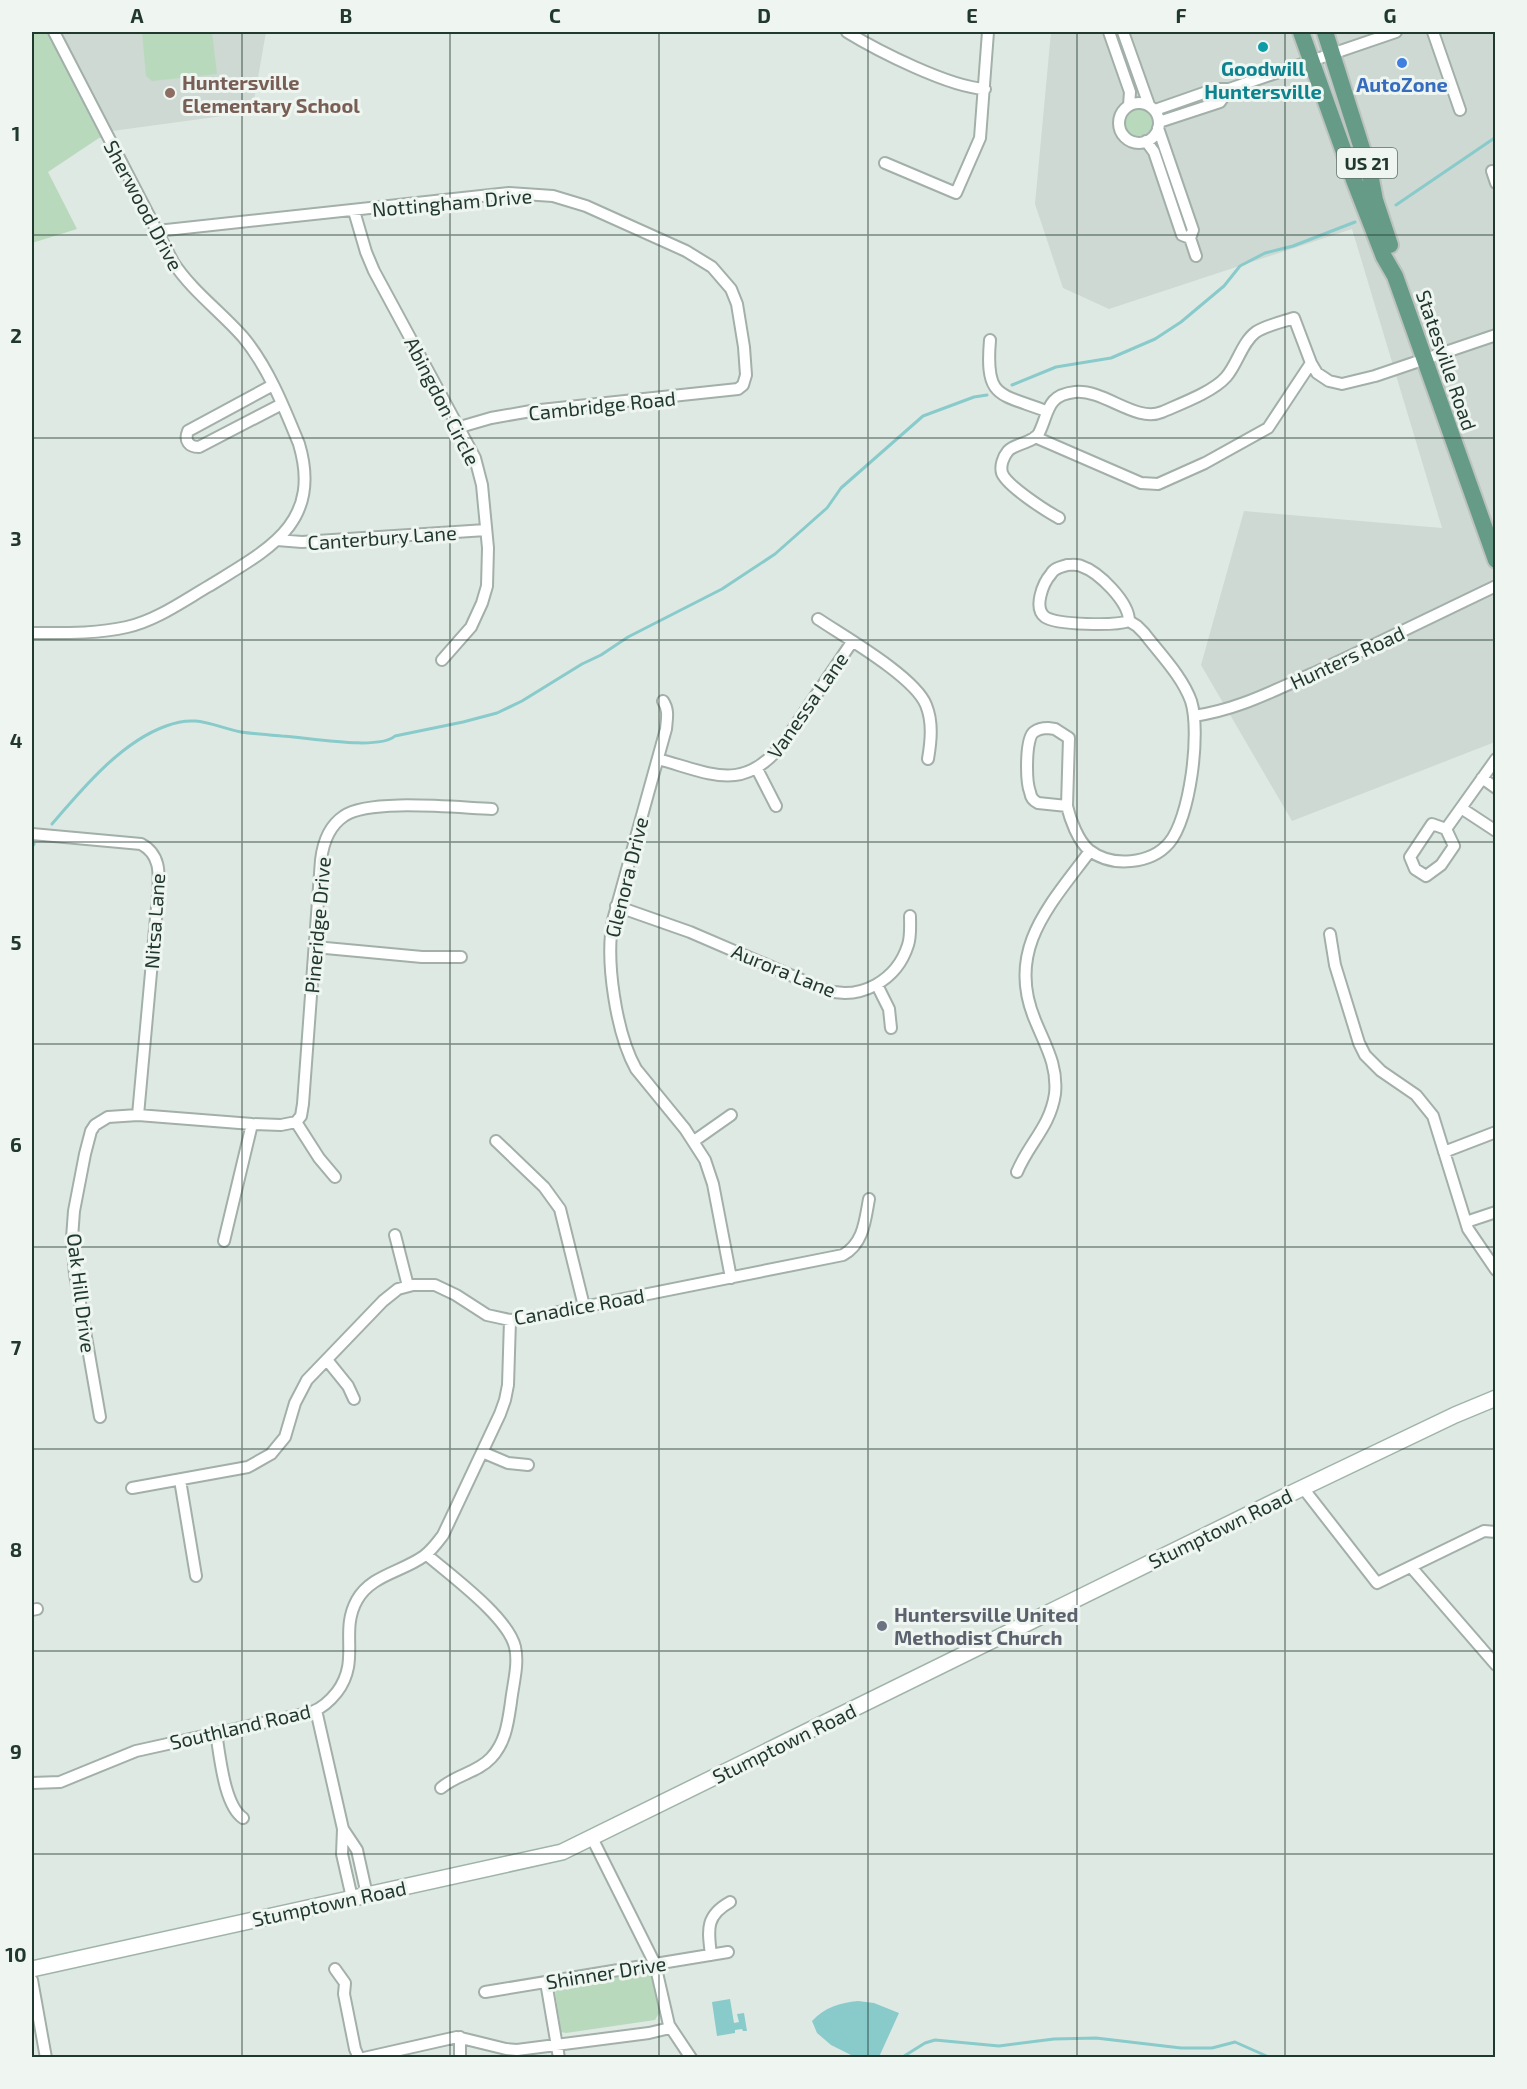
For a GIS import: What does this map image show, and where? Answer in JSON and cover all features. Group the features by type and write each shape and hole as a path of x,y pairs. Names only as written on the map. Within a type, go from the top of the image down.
{"main road":[{"name":"Statesville Road","path":"1301,32 1375,235 1395,276 1496,560"},
{"name":"Statesville Road","path":"1325,32 1393,254 1395,276"}],"street":[{"name":"Sherwood Drive","path":"32,633 107,630 141,623 156,616 267,549 291,523 301,506 306,482 299,444 273,385 256,355 240,334 182,276 54,32"},
{"path":"848,32 871,46 909,63 960,84 985,89"},
{"path":"885,163 956,194 979,144 988,32"},
{"path":"1109,32 1130,92 1129,105"},
{"path":"1124,32 1159,125 1193,230 1190,238 1196,256"},
{"path":"1228,89 1220,102 1159,125 1152,138 1146,141 1128,140 1119,129 1119,118 1129,105 1139,103 1152,108 1215,89 1228,89 1396,32"},
{"path":"1433,32 1460,110"},
{"path":"1146,141 1154,152 1182,235 1190,238"},
{"path":"1491,171 1496,183"},
{"name":"Nottingham Drive","path":"157,231 510,193 528,193 572,201 629,224 697,256 725,280 734,294 739,315 746,361 743,385"},
{"name":"Abingdon Circle","path":"354,211 374,271 460,427 479,471 488,569 482,603 466,634 442,660"},
{"path":"1059,518 1026,496 1006,479 1002,471 1003,460 1009,451 1035,437 1040,430 1046,411 1061,396 1086,391 1147,415 1158,414 1214,386 1226,377 1254,333 1294,318 1317,373 1329,381 1342,384 1424,360 1496,335"},
{"path":"990,340 990,375 997,391 1013,400 1046,411"},
{"path":"1035,437 1141,483 1158,484 1205,463 1268,428 1311,363"},
{"path":"273,385 188,431 185,437 187,443 193,447 199,447 282,404"},
{"name":"Cambridge Road","path":"460,427 491,418 531,411 735,391 743,385"},
{"name":"Canterbury Lane","path":"277,540 302,542 486,530"},
{"path":"1067,806 1038,803 1034,801 1029,792 1028,745 1030,737 1040,729 1055,729 1069,738 1067,806 1076,829 1090,851 1110,860 1130,862 1149,857 1176,835 1195,759 1194,716 1190,699 1182,683 1144,633 1129,621 1126,607 1116,593 1079,565 1060,567 1050,574 1041,597 1040,608 1041,613 1047,618 1118,624 1129,621"},
{"name":"Hunters Road","path":"1194,716 1242,705 1496,586"},
{"path":"818,619 907,680 921,695 930,720 931,741 928,759"},
{"name":"Vanessa Lane","path":"658,759 727,776 746,774 757,769 774,755 785,741 852,642"},
{"name":"Glenora Drive","path":"663,701 668,716 616,906 610,934 610,964 628,1054 636,1070 694,1141 710,1172 731,1278"},
{"path":"1446,829 1496,759"},
{"path":"757,769 776,806"},
{"path":"1482,778 1496,788"},
{"name":"Pineridge Drive","path":"296,1122 301,1116 303,1104 322,849 331,829 344,816 358,810 393,806 492,809"},
{"path":"1461,808 1496,831"},
{"path":"1432,824 1446,829 1454,846 1442,866 1426,876 1415,869 1410,857 1432,824"},
{"name":"Nitsa Lane","path":"32,834 141,844 151,850 158,862 158,896 138,1115"},
{"path":"1017,1172 1049,1118 1055,1092 1054,1064 1028,1001 1025,979 1028,951 1035,927 1090,851"},
{"name":"Aurora Lane","path":"616,906 690,932 825,990 840,994 851,994 877,985 896,967 908,946 910,916"},
{"path":"1329,934 1335,965 1359,1043 1365,1055 1381,1071 1422,1101 1433,1116 1466,1222 1472,1236 1496,1270"},
{"path":"315,947 422,957 461,957"},
{"path":"877,985 889,1009 891,1028"},
{"name":"Oak Hill Drive","path":"100,1417 73,1257 72,1238 74,1211 91,1131 95,1125 108,1117 138,1115 252,1124 281,1125 296,1122"},
{"path":"694,1141 731,1115"},
{"path":"296,1122 319,1158 335,1177"},
{"path":"224,1241 252,1124"},
{"path":"1444,1152 1496,1132"},
{"path":"496,1141 544,1187 560,1209 584,1306"},
{"name":"Canadice Road","path":"408,1286 435,1285 456,1294 487,1315 510,1320 843,1255 849,1252 859,1239 869,1199"},
{"path":"1466,1222 1496,1212"},
{"path":"132,1488 249,1467 271,1454 280,1445 288,1430 300,1391 307,1380 382,1301 398,1289 408,1286 395,1235"},
{"name":"Southland Road","path":"32,1783 60,1782 136,1751 316,1710 332,1698 346,1677 351,1653 349,1626 351,1615 361,1594 377,1580 426,1554 442,1535 482,1452 505,1400 508,1385 510,1320"},
{"path":"327,1360 342,1377 354,1399"},
{"name":"Stumptown Road","path":"32,1969 562,1852 1303,1488 1455,1415 1496,1398"},
{"path":"482,1452 508,1463 528,1465"},
{"path":"180,1480 196,1576"},
{"path":"1303,1488 1377,1583 1484,1531 1496,1532"},
{"path":"426,1554 497,1617 511,1636 516,1659 507,1728 498,1749 482,1766 452,1779 441,1788"},
{"path":"1411,1567 1496,1665"},
{"path":"316,1710 343,1828 342,1854 359,1897"},
{"path":"216,1733 230,1799 235,1812 243,1818"},
{"path":"343,1828 357,1850 359,1897"},
{"path":"592,1838 655,1964 670,2028 691,2058"},
{"path":"711,1955 708,1930 717,1909 730,1902"},
{"name":"Shinner Drive","path":"485,1992 728,1952"},
{"path":"335,1969 345,1983 344,1994 358,2058"},
{"path":"32,1980 46,2058"},
{"path":"546,1982 559,2058"},
{"path":"364,2058 460,2037 510,2050 648,2033 670,2028"},
{"path":"460,2037 460,2058"}],"shaded area":[{"name":"Huntersville Elementary School","path":"54,32 266,32 252,112 105,132"},
{"path":"1051,32 1495,32 1495,742 1292,821 1201,665 1244,511 1442,528 1352,229 1109,309 1063,288 1035,204"}],"green space":[{"path":"32,32 54,32 108,137 99,138 48,172 77,229 32,243"},
{"path":"142,32 212,32 217,74 152,81 146,76"},
{"path":"1139,103 1147,104 1153,109 1158,115 1158,131 1153,137 1147,142 1139,143 1131,142 1125,137 1120,131 1119,123 1120,115 1125,109 1131,104"},
{"path":"647,1972 652,1975 659,2013 655,2020 561,2032 555,1991 557,1987"}],"water":[{"path":"730,1999 734,2023 739,2022 737,2014 744,2013 747,2031 735,2030 735,2033 717,2036 712,2002"},
{"path":"858,2001 874,2003 899,2013 879,2057 853,2056 831,2045 817,2033 812,2021 833,2006"}],"waterway":[{"path":"1396,205 1496,137"},
{"path":"1012,385 1056,367 1111,358 1155,339 1181,322 1224,286 1240,266 1265,253 1293,246 1355,222"},
{"path":"52,824 89,782 118,755 149,733 177,723 196,721 246,733 358,743 386,740 497,713 522,701 628,637 722,589 775,554 827,508 841,488 923,416 974,397 987,395"},
{"path":"901,2058 925,2043 935,2040 999,2046 1054,2039 1096,2038 1181,2048 1212,2048 1235,2042 1271,2058"}],"place":[{"name":"Goodwill Huntersville","path":"1263,47"},
{"name":"AutoZone","path":"1402,63"},
{"name":"Huntersville Elementary School","path":"170,93"},
{"name":"Huntersville United Methodist Church","path":"882,1626"}]}
